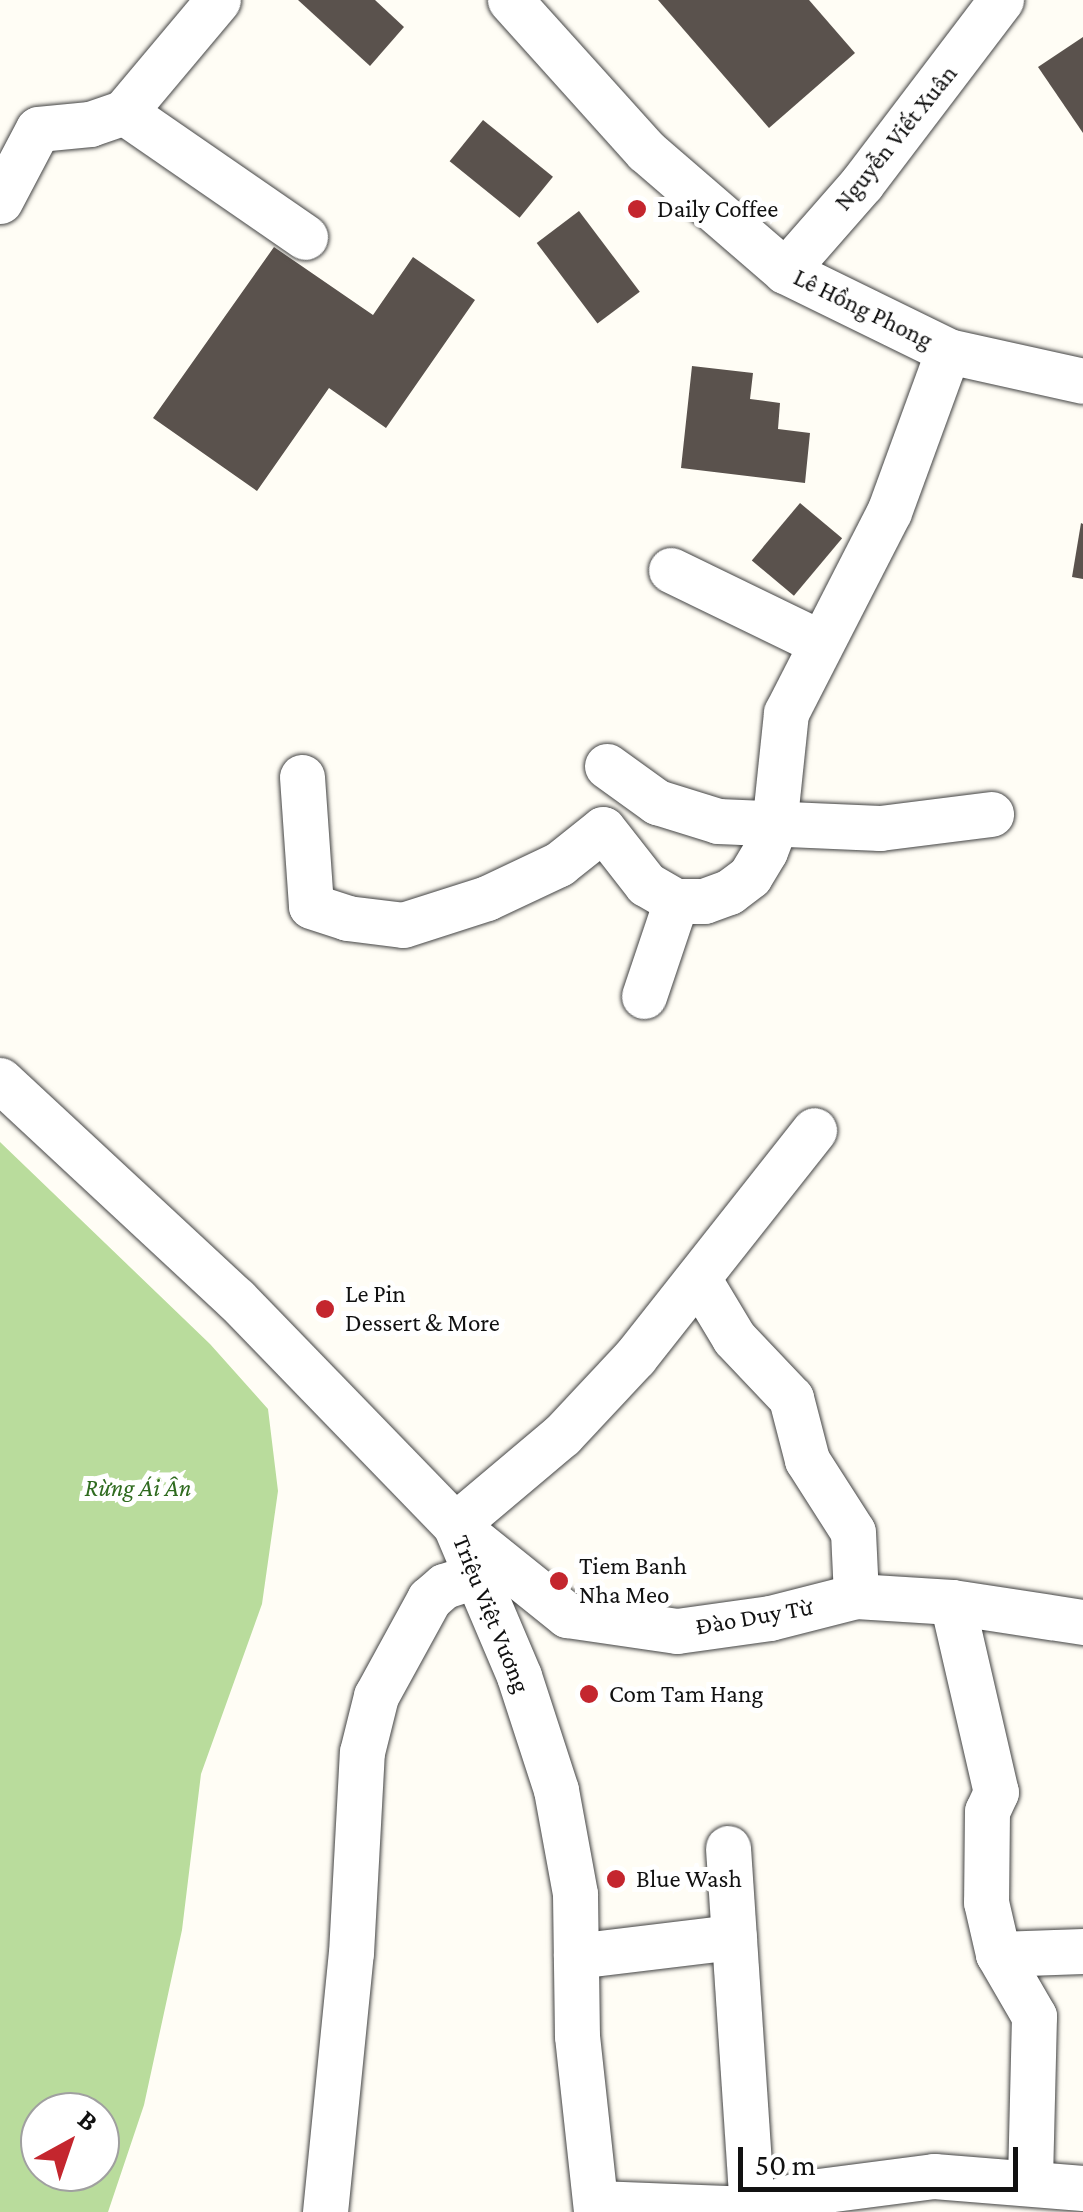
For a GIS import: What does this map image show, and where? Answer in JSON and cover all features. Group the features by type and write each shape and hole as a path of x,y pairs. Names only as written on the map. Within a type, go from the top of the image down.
{"street":[{"path":"0,201 27,142 56,123 90,124 124,112 218,0"},
{"name":"Lê Hồng Phong","path":"510,0 646,150 785,272 948,351 1083,381"},
{"name":"Nguyễn Viết Xuân","path":"785,272 862,183 1001,0"},
{"path":"124,112 305,237"},
{"path":"302,777 311,906 347,918 403,925 488,898 559,864 603,830 646,884 676,901 704,901 750,876 774,827 786,713 818,642 889,512 948,351"},
{"path":"671,570 818,642"},
{"path":"607,766 657,802 718,822 880,828 991,814"},
{"path":"644,996 676,901"},
{"name":"Triệu Việt Vương","path":"0,1080 236,1299 455,1525 519,1676 556,1790 575,1894 577,2036 596,2208"},
{"path":"455,1525 562,1436 698,1278 814,1130"},
{"path":"698,1278 734,1338 791,1398 807,1460 852,1532 856,1596"},
{"name":"Đào Duy Từ","path":"455,1525 567,1615 677,1630 770,1618 856,1596 952,1602 1083,1622"},
{"path":"325,2212 352,1953 362,1752 376,1696 429,1599 444,1586 475,1576"},
{"path":"952,1602 996,1792 987,1811 986,1902 998,1954 1034,2016 1030,2183"},
{"path":"728,1848 752,2208"},
{"path":"576,1956 734,1937"},
{"path":"998,1954 1083,1950"},
{"path":"596,2208 752,2208 805,2203 934,2176 1083,2188"}],"green space":[{"name":"Rừng Ái Ân","path":"0,1142 210,1344 268,1409 278,1491 262,1604 201,1774 182,1930 144,2105 120,2176 120,2092 20,2092 20,2192 115,2192 108,2212 0,2212"}],"building":[{"path":"298,0 375,0 404,27 370,66"},
{"path":"658,0 809,0 855,53 769,128"},
{"path":"1083,37 1083,133 1038,67"},
{"path":"483,120 553,177 520,218 450,161"},
{"path":"579,211 640,292 597,324 537,243"},
{"path":"274,247 373,315 413,257 475,300 386,428 329,388 257,491 153,418"},
{"path":"692,366 753,373 750,399 780,403 778,429 810,433 805,483 681,468"},
{"path":"800,503 842,538 794,596 752,560"},
{"path":"1083,524 1083,579 1072,577"}],"place":[{"name":"Daily Coffee","path":"637,209"},
{"name":"Le Pin Dessert & More","path":"325,1309"},
{"name":"Tiem Banh Nha Meo","path":"559,1581"},
{"name":"Com Tam Hang","path":"589,1694"},
{"name":"Blue Wash","path":"616,1879"}]}
